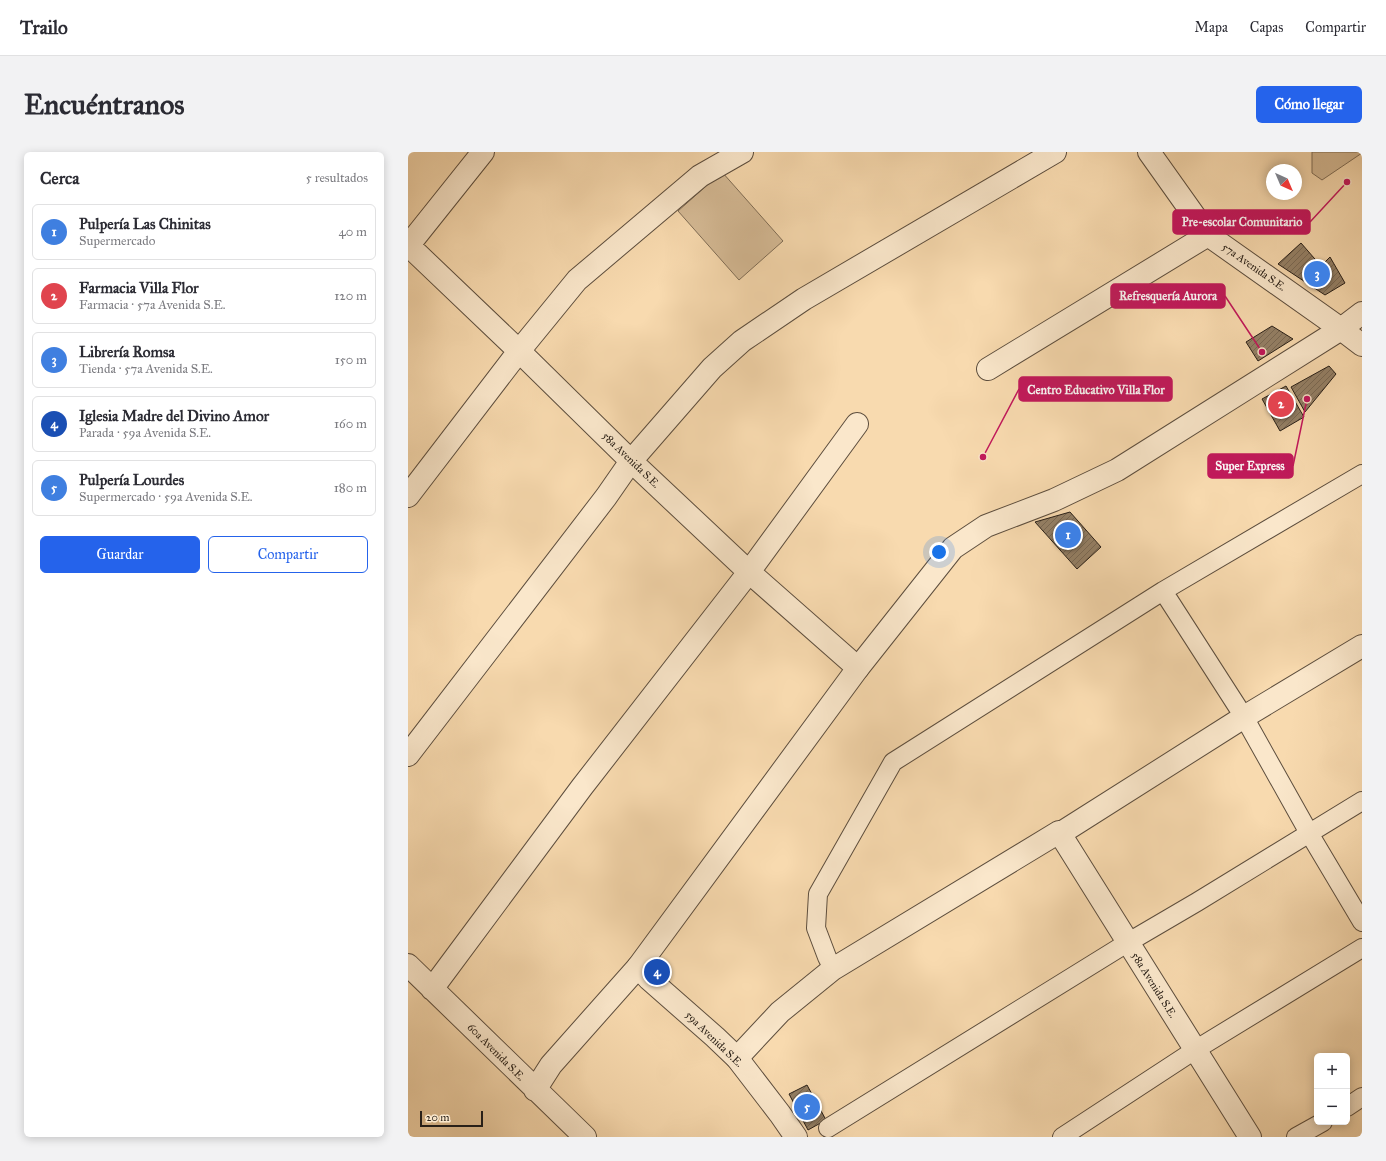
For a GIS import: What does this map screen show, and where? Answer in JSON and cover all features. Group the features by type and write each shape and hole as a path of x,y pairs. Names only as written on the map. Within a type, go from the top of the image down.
{"street":[{"path":"408,246 483,152"},
{"path":"408,496 519,351 577,280 700,176 742,152"},
{"path":"408,755 606,497 631,461 712,368 742,341 804,299 1055,152"},
{"name":"57a Avenida S.E.","path":"1149,152 1208,235 1362,345"},
{"path":"988,369 1208,235"},
{"name":"58a Avenida S.E.","path":"408,246 519,351 631,461 749,572 858,668"},
{"path":"535,1090 551,1065 638,967 858,668 953,548 986,526 1054,500 1118,470 1341,329 1362,312"},
{"path":"432,988 582,787 749,572 857,424"},
{"path":"833,969 816,928 818,894 893,762 1164,591 1362,474"},
{"path":"1164,591 1244,717 1309,833 1362,922"},
{"path":"737,1058 780,1012 833,969 1059,832 1061,833 1244,717 1362,646"},
{"path":"828,1128 1127,943 1198,902 1362,801"},
{"name":"58a Avenida S.E.","path":"1059,832 1127,943 1250,1137"},
{"path":"1062,1137 1195,1050 1362,948"},
{"name":"60a Avenida S.E.","path":"408,966 585,1137"},
{"name":"59a Avenida S.E.","path":"638,967 649,979 737,1058 796,1137"},
{"path":"1350,1105 1362,1097"},
{"path":"1296,1137 1318,1125"}],"shaded area":[{"path":"1312,152 1362,153 1322,180 1312,173"},
{"path":"722,172 783,241 739,280 678,211"}],"building":[{"path":"1301,243 1321,266 1330,257 1345,283 1325,295 1278,264"},
{"path":"1272,326 1293,339 1258,361 1246,342"},
{"path":"1329,366 1336,374 1305,412 1291,387"},
{"path":"1286,386 1304,417 1280,431 1262,399"},
{"path":"1070,512 1101,547 1077,569 1035,522"},
{"path":"807,1085 826,1120 808,1130 789,1094"}],"place":[{"name":"Pre-escolar Comunitario","path":"1347,182"},
{"name":"Librería Romsa","path":"1317,274"},
{"name":"Refresquería Aurora","path":"1262,352"},
{"name":"Super Express","path":"1307,399"},
{"name":"Farmacia Villa Flor","path":"1281,404"},
{"name":"Centro Educativo Villa Flor","path":"983,457"},
{"name":"Pulpería Las Chinitas","path":"1068,535"},
{"name":"Iglesia Madre del Divino Amor","path":"657,972"},
{"name":"Pulpería Lourdes","path":"807,1107"}]}
